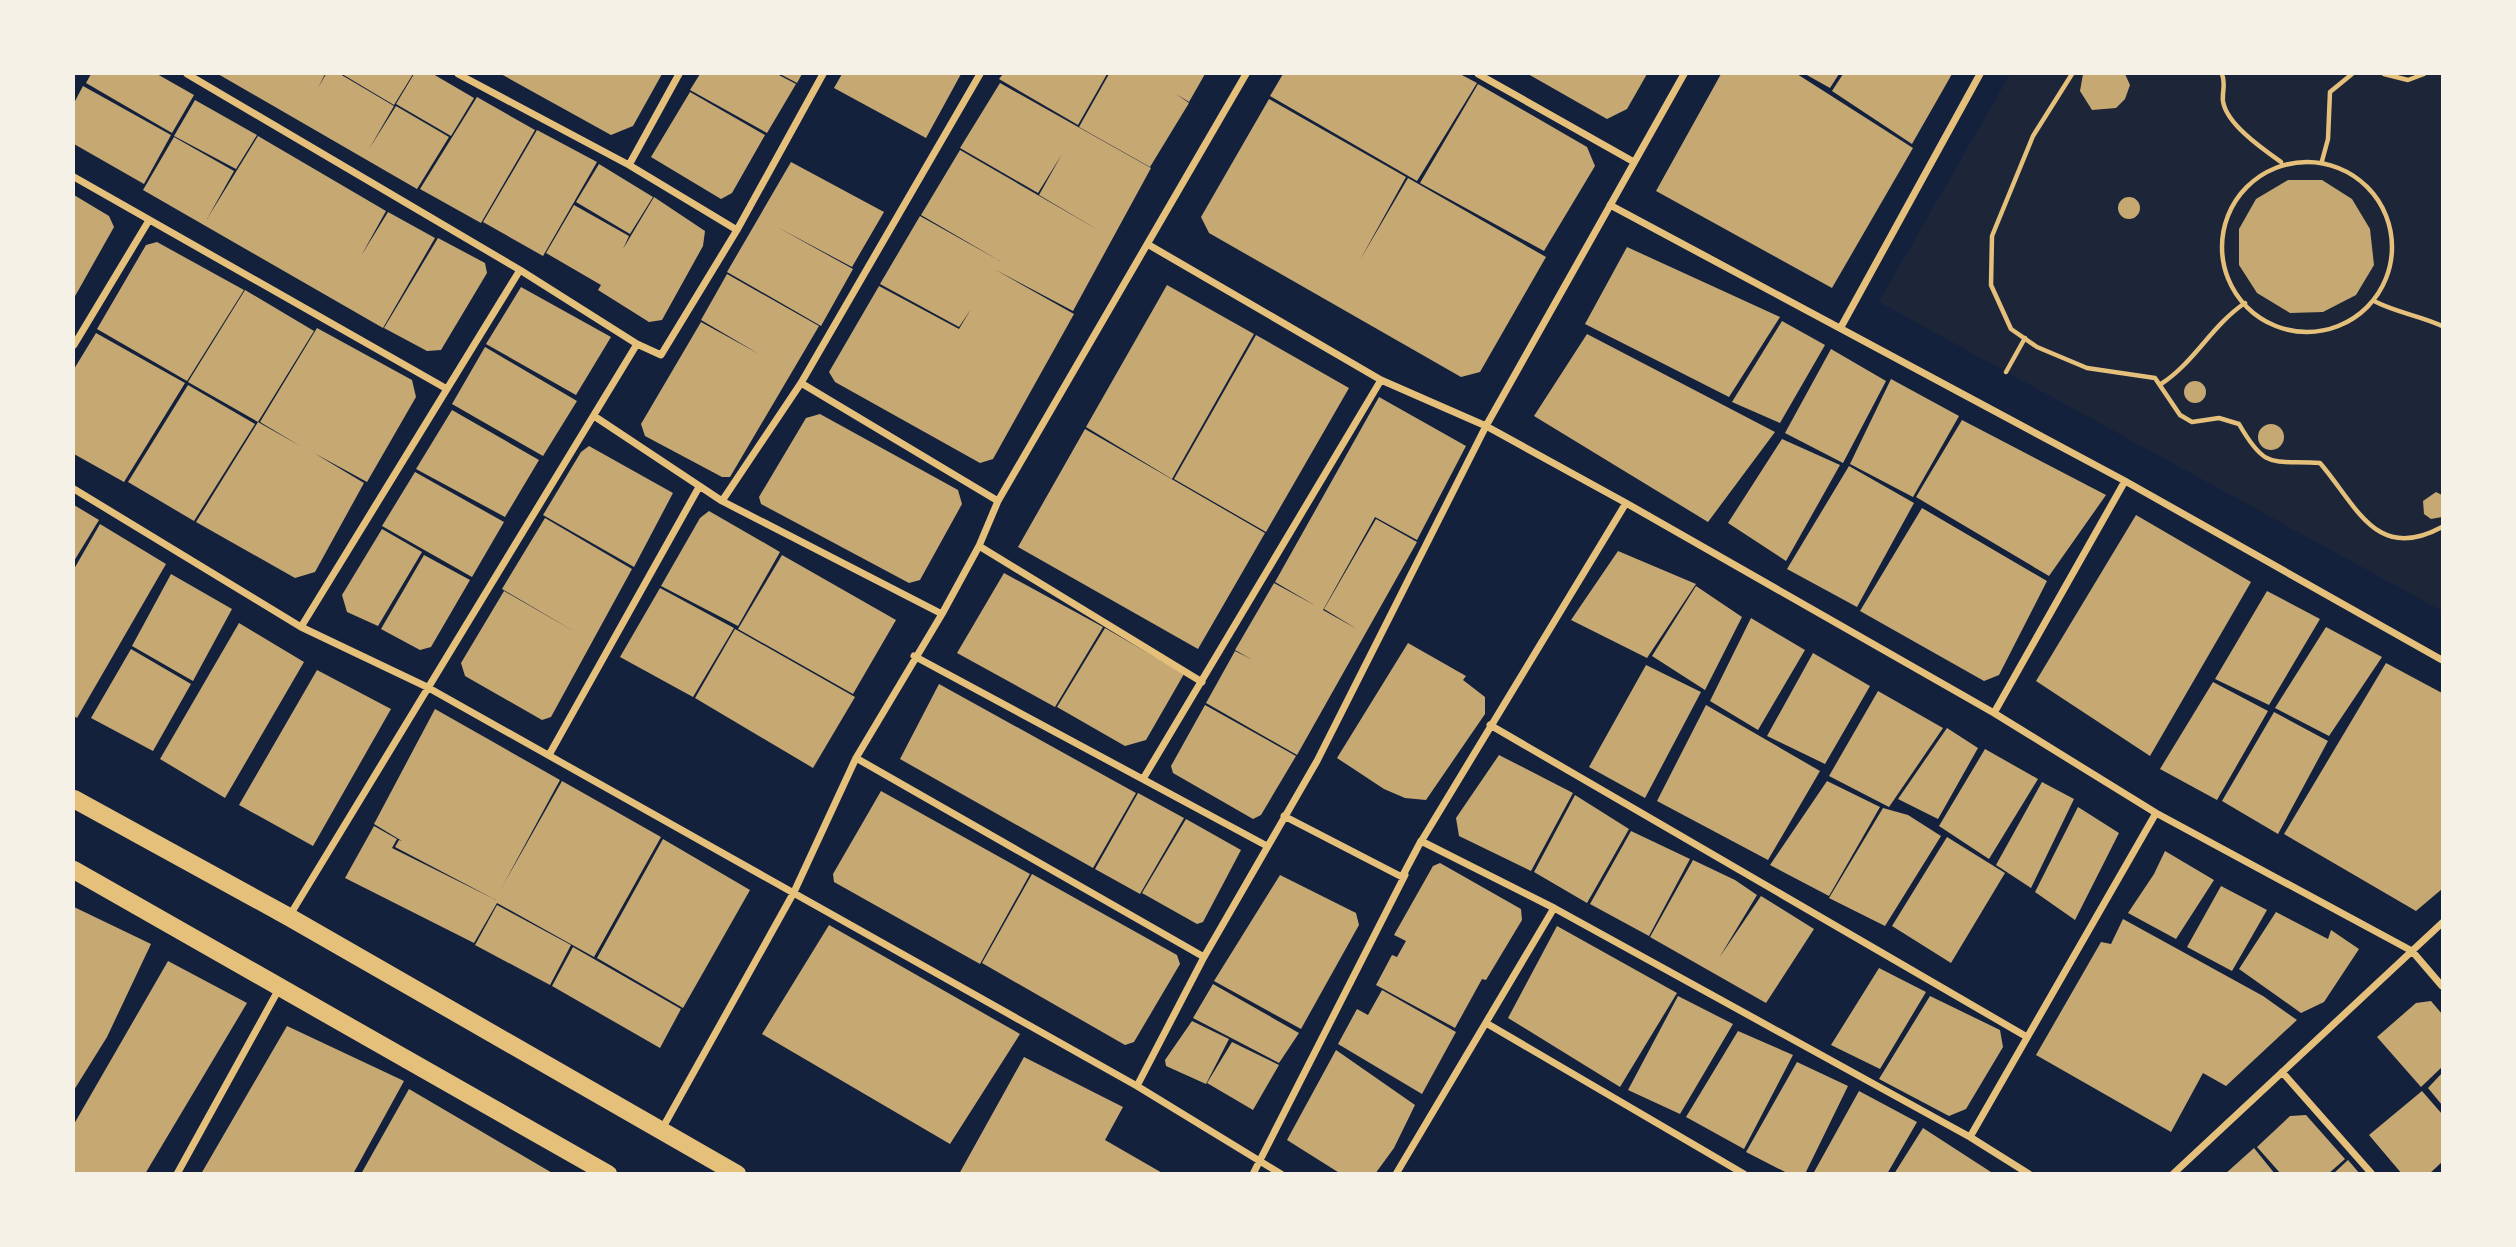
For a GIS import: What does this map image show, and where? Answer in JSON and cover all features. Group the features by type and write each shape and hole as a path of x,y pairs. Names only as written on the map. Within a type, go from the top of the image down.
{"main road":[{"path":"74,799 289,916 737,1174"},
{"path":"74,870 608,1174"},
{"path":"662,1130 755,1174"}],"street":[{"path":"187,74 520,270 637,344 661,355 737,230 823,74"},
{"path":"458,74 629,165 737,230"},
{"path":"629,165 679,74"},
{"path":"722,501 801,383 980,74"},
{"path":"662,1130 794,892 856,758 914,656 942,614 979,546 998,501 1246,74"},
{"path":"1478,74 1634,162"},
{"path":"1137,1086 1204,957 1317,761 1486,426 1684,74"},
{"path":"1841,327 1980,74"},
{"path":"74,177 148,222 447,389"},
{"path":"1610,205 2125,481 2442,660"},
{"path":"74,345 148,222"},
{"path":"1149,245 1381,380 1486,426 1626,503 1994,713 2157,813 2412,951 2442,986"},
{"path":"301,627 520,270"},
{"path":"289,916 637,344"},
{"path":"1143,779 1381,380"},
{"path":"801,383 998,501"},
{"path":"594,416 722,501 942,614"},
{"path":"1994,713 2125,481"},
{"path":"549,755 699,487"},
{"path":"74,489 301,627 427,687 549,755 1137,1086 1281,1174"},
{"path":"1284,816 1402,877 1490,725 1626,503"},
{"path":"979,546 1202,682"},
{"path":"914,656 1267,846"},
{"path":"1490,725 2027,1037"},
{"path":"856,758 1204,957"},
{"path":"1970,1137 2157,813"},
{"path":"1422,841 1554,908 1970,1137 2029,1174"},
{"path":"1253,1174 1422,841"},
{"path":"1396,1174 1554,908"},
{"path":"2173,1174 2442,923"},
{"path":"177,1174 280,987"},
{"path":"1486,1023 1744,1174"},
{"path":"2282,1072 2372,1174"}],"path":[{"path":"2072,74 2033,136 1992,236 1992,285 2011,329 2087,368 2155,378 2180,415 2192,422 2218,418 2239,424 2253,449 2272,463 2320,463 2343,490 2360,518 2383,536 2410,539 2442,527"},
{"path":"2222,74 2225,82 2223,103 2238,126 2258,147 2282,162 2322,161 2352,173 2374,194 2386,224 2395,264 2376,302 2347,325 2317,335 2285,332 2251,311 2231,285 2220,252 2224,227 2242,190 2282,162"},
{"path":"2322,161 2328,139 2330,92 2352,74"},
{"path":"2384,74 2407,80 2424,74"},
{"path":"2376,302 2394,311 2424,318 2442,326"},
{"path":"2161,384 2176,374 2227,315 2245,303"},
{"path":"2006,372 2025,338"}],"shaded area":[{"path":"2010,74 2442,74 2442,611 1879,302"}],"building":[{"path":"91,74 157,74 194,95 172,133 86,83"},
{"path":"218,74 325,74 318,88 326,74 340,74 394,106 369,149 396,106 449,137 417,189"},
{"path":"342,74 413,74 394,105"},
{"path":"414,74 433,74 474,98 451,136 396,104"},
{"path":"501,74 662,74 633,126 611,135"},
{"path":"700,74 777,74 796,84 767,133 690,90"},
{"path":"780,74 802,74 797,83"},
{"path":"842,74 961,74 926,138 834,88"},
{"path":"1003,74 1107,74 1078,125 999,79"},
{"path":"1109,74 1205,74 1189,102 1176,94 1189,103 1150,167 1079,127"},
{"path":"1283,74 1460,74 1477,83 1417,181 1270,96"},
{"path":"1528,74 1647,74 1627,109 1607,119"},
{"path":"1721,74 1797,74 1913,148 1832,288 1656,191"},
{"path":"1805,74 1839,74 1830,88"},
{"path":"1843,74 1952,74 1912,144 1832,91"},
{"path":"2083,74 2125,74 2130,85 2125,99 2116,108 2092,110 2080,91"},
{"path":"1000,83 1151,168 1073,311 994,269 1074,314 993,459 980,463 835,382 829,372 879,286 959,329 971,309 959,327 880,284 920,216 1000,261 921,215 960,150 1100,231 1039,195 1062,154 1038,193 960,148"},
{"path":"1478,84 1587,147 1595,166 1544,251 1420,183"},
{"path":"83,86 171,135 144,184 74,144 74,103"},
{"path":"690,92 765,135 732,193 721,199 651,157"},
{"path":"477,97 535,130 481,223 420,189"},
{"path":"1269,99 1406,177 1360,260 1408,178 1546,257 1480,372 1461,377 1209,233 1201,217"},
{"path":"195,100 257,135 236,169 174,136"},
{"path":"537,130 597,162 543,256 483,222"},
{"path":"258,136 386,211 361,256 388,212 435,238 383,328 143,190 174,137 234,171 207,219"},
{"path":"791,162 884,212 852,267 777,227 853,269 821,326 727,272"},
{"path":"599,164 653,197 630,234 576,202"},
{"path":"2288,180 2322,180 2352,199 2370,229 2374,265 2356,295 2323,312 2290,313 2257,293 2239,265 2239,229 2256,199"},
{"path":"74,195 109,216 114,227 74,298"},
{"path":"654,197 705,231 703,246 662,320 649,322 598,290 601,285 546,253 574,205 629,236 623,249"},
{"path":"2129,197 2137,200 2140,208 2137,216 2129,219 2121,216 2118,208 2121,200"},
{"path":"438,238 485,263 487,273 441,350 427,351 384,328"},
{"path":"157,242 244,290 187,381 97,329 146,245"},
{"path":"1627,247 1780,317 1729,397 1585,324"},
{"path":"727,274 819,326 730,477 722,477 645,436 641,424 701,322 759,354 701,320"},
{"path":"1167,285 1254,334 1172,479 1086,427"},
{"path":"521,287 611,337 576,395 486,344"},
{"path":"245,290 314,331 258,422 188,382"},
{"path":"1782,321 1825,345 1780,423 1732,402"},
{"path":"317,328 412,380 416,397 367,482 314,453 364,483 315,572 295,578 196,522 258,422 302,447 260,422"},
{"path":"96,333 185,383 124,482 74,454 74,369"},
{"path":"1587,334 1775,432 1708,522 1534,416"},
{"path":"1256,335 1349,388 1266,532 1174,479"},
{"path":"485,347 577,401 543,456 452,404"},
{"path":"1831,349 1886,381 1843,463 1785,433"},
{"path":"1891,379 1959,416 1913,497 1850,464"},
{"path":"2195,381 2203,384 2206,392 2203,400 2195,403 2187,400 2184,392 2187,384"},
{"path":"188,385 255,424 194,521 128,482"},
{"path":"1379,397 1466,446 1417,540 1375,517 1323,610 1357,629 1324,609 1376,519 1417,542 1297,755 1206,703 1235,651 1251,659 1235,650 1274,583 1316,606 1275,582"},
{"path":"452,410 539,460 505,517 416,469"},
{"path":"820,414 958,490 962,504 920,580 909,583 761,504 759,497 806,418"},
{"path":"1962,420 2106,495 2049,576 1916,497"},
{"path":"2271,424 2281,427 2284,437 2281,447 2271,450 2261,447 2258,437 2261,427"},
{"path":"1085,429 1265,533 1198,649 1018,547"},
{"path":"1782,439 1840,465 1786,561 1728,523"},
{"path":"589,446 673,493 634,567 543,515 581,452"},
{"path":"1849,466 1914,503 1857,607 1787,569"},
{"path":"415,472 504,522 472,577 382,526"},
{"path":"2436,492 2442,495 2442,517 2431,519 2424,514 2423,501"},
{"path":"74,505 99,520 74,561"},
{"path":"1922,508 2047,581 1999,675 1984,681 1860,611"},
{"path":"709,511 780,552 738,626 661,586 700,518"},
{"path":"2136,515 2251,582 2150,756 2036,681"},
{"path":"545,518 632,569 551,717 542,720 465,676 461,663 504,591 577,633 502,589"},
{"path":"100,524 166,564 77,718 74,716 74,569"},
{"path":"382,529 422,552 378,626 347,612 342,595"},
{"path":"1618,551 1696,584 1647,658 1571,620"},
{"path":"424,555 470,580 431,647 420,650 381,629"},
{"path":"782,555 896,620 853,694 738,629"},
{"path":"1004,573 1103,627 1055,707 957,653"},
{"path":"171,574 232,609 193,681 132,646"},
{"path":"1696,586 1742,617 1705,690 1652,656"},
{"path":"660,588 734,628 693,697 620,657"},
{"path":"2267,591 2320,619 2269,705 2215,679"},
{"path":"1751,618 1805,650 1758,730 1710,701"},
{"path":"239,623 304,662 225,798 160,759"},
{"path":"2326,627 2382,657 2329,736 2275,708"},
{"path":"1105,628 1184,674 1146,740 1125,746 1057,707"},
{"path":"735,629 855,697 813,768 695,698"},
{"path":"1408,643 1466,676 1463,680 1485,697 1485,714 1426,800 1405,798 1384,789 1337,758"},
{"path":"131,649 191,684 153,751 91,718"},
{"path":"1813,653 1870,686 1825,764 1767,736"},
{"path":"2386,663 2442,693 2442,889 2416,911 2284,834"},
{"path":"1646,665 1701,692 1645,798 1589,767"},
{"path":"317,670 391,709 313,846 239,805"},
{"path":"2213,682 2268,711 2217,800 2160,769"},
{"path":"939,684 1136,793 1093,868 900,759"},
{"path":"1878,691 1943,728 1889,807 1829,776"},
{"path":"1205,705 1296,756 1261,815 1253,819 1173,773 1171,766"},
{"path":"1706,705 1820,771 1768,860 1657,801"},
{"path":"435,709 560,780 502,887 562,781 661,837 594,957 497,903 474,943 345,878 374,826 397,839 392,848 496,900 395,847 399,840 402,841 374,824"},
{"path":"2274,712 2328,741 2278,834 2222,801"},
{"path":"1947,728 1978,748 1938,819 1898,799"},
{"path":"1985,749 2038,779 1989,859 1939,826"},
{"path":"1499,755 1573,793 1531,871 1459,836 1456,818"},
{"path":"1827,781 1880,807 1829,896 1770,865"},
{"path":"2042,782 2074,799 2031,888 1996,865"},
{"path":"881,791 1030,874 980,964 834,882 833,874"},
{"path":"1138,793 1184,818 1140,894 1095,869"},
{"path":"1575,795 1629,829 1587,903 1534,872"},
{"path":"2078,807 2119,833 2075,920 2035,892"},
{"path":"1883,808 1908,815 1941,836 1885,926 1829,898"},
{"path":"1186,819 1241,850 1203,922 1197,924 1142,893"},
{"path":"1631,831 1690,859 1649,936 1590,904"},
{"path":"1947,837 2005,873 1951,963 1892,926"},
{"path":"663,839 750,890 683,1008 597,958"},
{"path":"2165,851 2214,880 2176,939 2128,913 2154,874"},
{"path":"1693,860 1735,880 1757,895 1719,958 1761,896 1814,929 1766,1003 1650,937"},
{"path":"1440,863 1521,909 1522,920 1486,980 1482,979 1455,1028 1376,985 1392,955 1397,957 1406,941 1394,935 1433,866"},
{"path":"1032,874 1177,955 1180,964 1134,1042 1125,1045 982,963"},
{"path":"1280,875 1356,913 1359,925 1301,1029 1214,981"},
{"path":"2221,886 2267,910 2232,971 2187,947"},
{"path":"497,905 571,945 550,985 475,945"},
{"path":"74,907 151,944 107,1037 74,1090"},
{"path":"2276,912 2328,939 2331,930 2359,949 2324,1002 2301,1013 2239,969"},
{"path":"2123,919 2263,996 2297,1020 2226,1086 2203,1073 2171,1132 2036,1055 2101,942 2111,944"},
{"path":"829,925 1020,1034 950,1144 762,1034"},
{"path":"1557,926 1677,993 1620,1087 1508,1018"},
{"path":"573,947 681,1009 660,1048 552,986"},
{"path":"168,961 247,1003 145,1174 74,1174 74,1124"},
{"path":"1879,968 1926,992 1880,1069 1831,1045"},
{"path":"1213,984 1299,1033 1279,1063 1193,1018"},
{"path":"1382,990 1456,1032 1422,1094 1338,1044 1357,1009 1368,1015"},
{"path":"1678,996 1733,1024 1680,1114 1628,1090"},
{"path":"1930,996 2000,1030 2003,1047 1966,1109 1949,1116 1879,1079"},
{"path":"2431,1001 2442,1014 2442,1067 2421,1087 2377,1037 2416,1003"},
{"path":"1192,1021 1229,1039 1206,1084 1166,1066 1165,1060"},
{"path":"287,1026 404,1081 353,1174 201,1174"},
{"path":"1738,1031 1793,1055 1744,1149 1686,1117"},
{"path":"1232,1042 1279,1065 1253,1110 1207,1083"},
{"path":"1336,1050 1415,1105 1394,1148 1375,1174 1341,1174 1287,1140"},
{"path":"1024,1057 1123,1107 1105,1140 1164,1174 959,1174"},
{"path":"1797,1062 1848,1086 1805,1174 1789,1174 1746,1152"},
{"path":"2442,1073 2442,1105 2428,1088"},
{"path":"409,1089 554,1174 361,1174"},
{"path":"1859,1091 1917,1122 1887,1174 1813,1174"},
{"path":"2422,1091 2442,1114 2442,1162 2429,1174 2402,1174 2369,1135"},
{"path":"2306,1115 2345,1159 2328,1174 2281,1174 2257,1147 2290,1116"},
{"path":"1923,1128 1994,1174 1894,1174"},
{"path":"2254,1148 2275,1174 2225,1174"},
{"path":"2348,1160 2360,1174 2333,1174"}]}
